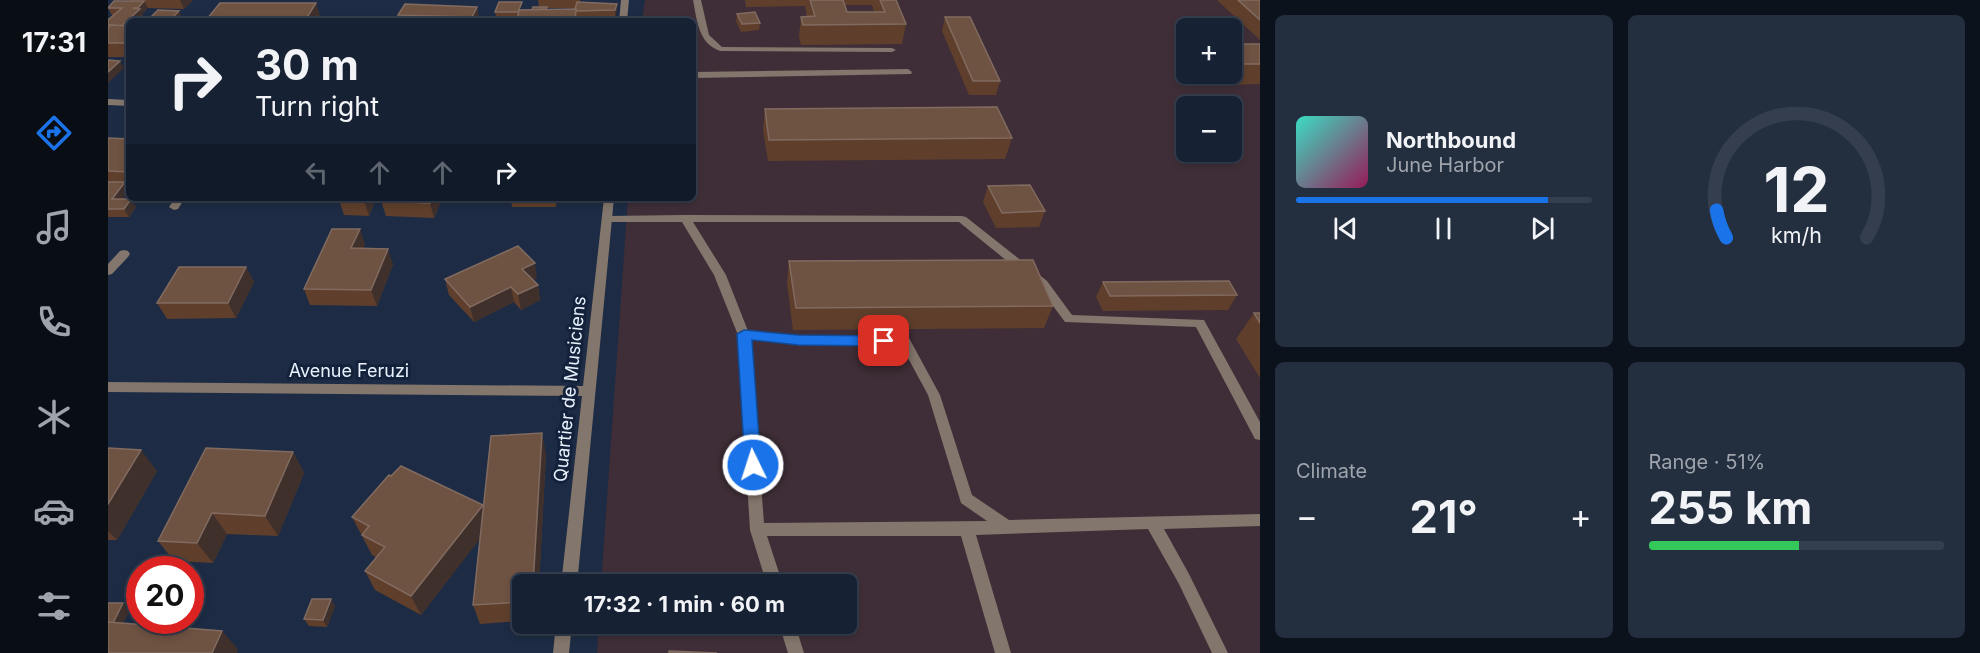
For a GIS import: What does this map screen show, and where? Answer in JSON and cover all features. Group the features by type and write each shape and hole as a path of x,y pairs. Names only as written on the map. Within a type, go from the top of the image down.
{"street":[{"path":"623,18 625,0"},
{"path":"697,0 710,46 720,49 892,50"},
{"path":"696,75 908,72"},
{"path":"108,102 126,103"},
{"name":"Quartier de Musiciens","path":"569,574 609,201"},
{"path":"685,218 720,275 744,334 757,530 771,574"},
{"path":"608,219 962,219 1043,284 1069,319 1200,323 1260,435"},
{"path":"108,270 124,254"},
{"path":"744,334 798,340 905,341 934,395 966,499 1007,526"},
{"name":"Avenue Feruzi","path":"108,387 589,391"},
{"path":"757,530 967,529 1260,520"},
{"path":"1152,522 1184,579 1220,653"},
{"path":"967,529 1003,653"},
{"path":"561,653 563,634"},
{"path":"790,634 796,653"}],"shaded area":[{"path":"645,0 1252,0 1260,6 1260,653 597,653 598,634 857,634 857,574 602,574 628,201 696,201 696,18 642,18"}],"building":[{"path":"810,0 843,0 847,12 885,12 880,0 896,0 906,24 803,25 801,17 815,16"},
{"path":"1238,0 1260,0 1260,20"},
{"path":"114,1 144,1 138,8 133,8 140,9 130,18 126,18 126,22 121,26 108,25 108,20 122,8 108,8"},
{"path":"499,2 522,2 518,12 495,12"},
{"path":"577,2 617,4 615,10 576,11"},
{"path":"220,3 316,3 307,18 208,18"},
{"path":"405,4 477,7 472,17 398,15"},
{"path":"533,7 547,7 532,10"},
{"path":"576,9 575,18 518,18 519,10"},
{"path":"158,10 179,11 172,18 150,18"},
{"path":"755,12 760,23 742,24 737,14"},
{"path":"945,17 970,17 1000,81 973,81"},
{"path":"110,25 126,26 126,43 108,43"},
{"path":"1242,44 1260,44 1260,64 1242,64"},
{"path":"108,60 120,61 108,72"},
{"path":"997,107 1012,138 769,140 765,109"},
{"path":"108,138 126,139 126,172 108,171"},
{"path":"108,182 125,182 112,199 130,201 124,209 108,209"},
{"path":"1030,185 1045,211 1002,213 988,186"},
{"path":"381,201 431,201 430,203"},
{"path":"332,229 360,229 351,248 388,249 371,290 304,289"},
{"path":"518,246 535,263 522,269 538,285 518,294 511,287 470,307 445,279"},
{"path":"1033,260 1053,306 796,308 789,261"},
{"path":"179,267 246,267 228,303 157,303"},
{"path":"1229,281 1237,295 1110,296 1103,282"},
{"path":"1254,313 1260,313 1260,323"},
{"path":"542,433 534,574 512,574 512,603 473,605 491,436"},
{"path":"108,448 141,450 108,504"},
{"path":"206,448 293,452 265,516 212,513 197,543 158,541"},
{"path":"401,466 483,505 411,596 365,571 385,547 362,535 369,526 352,517 389,475 391,476"},
{"path":"312,599 331,599 323,620 304,619"},
{"path":"108,603 123,603 113,623 108,622"},
{"path":"108,622 126,623 126,634 204,634 204,630 222,631 212,653 108,653"},
{"path":"669,651 717,653 669,653"}],"route":[{"path":"753,465 744,334 798,340 884,341"}]}
